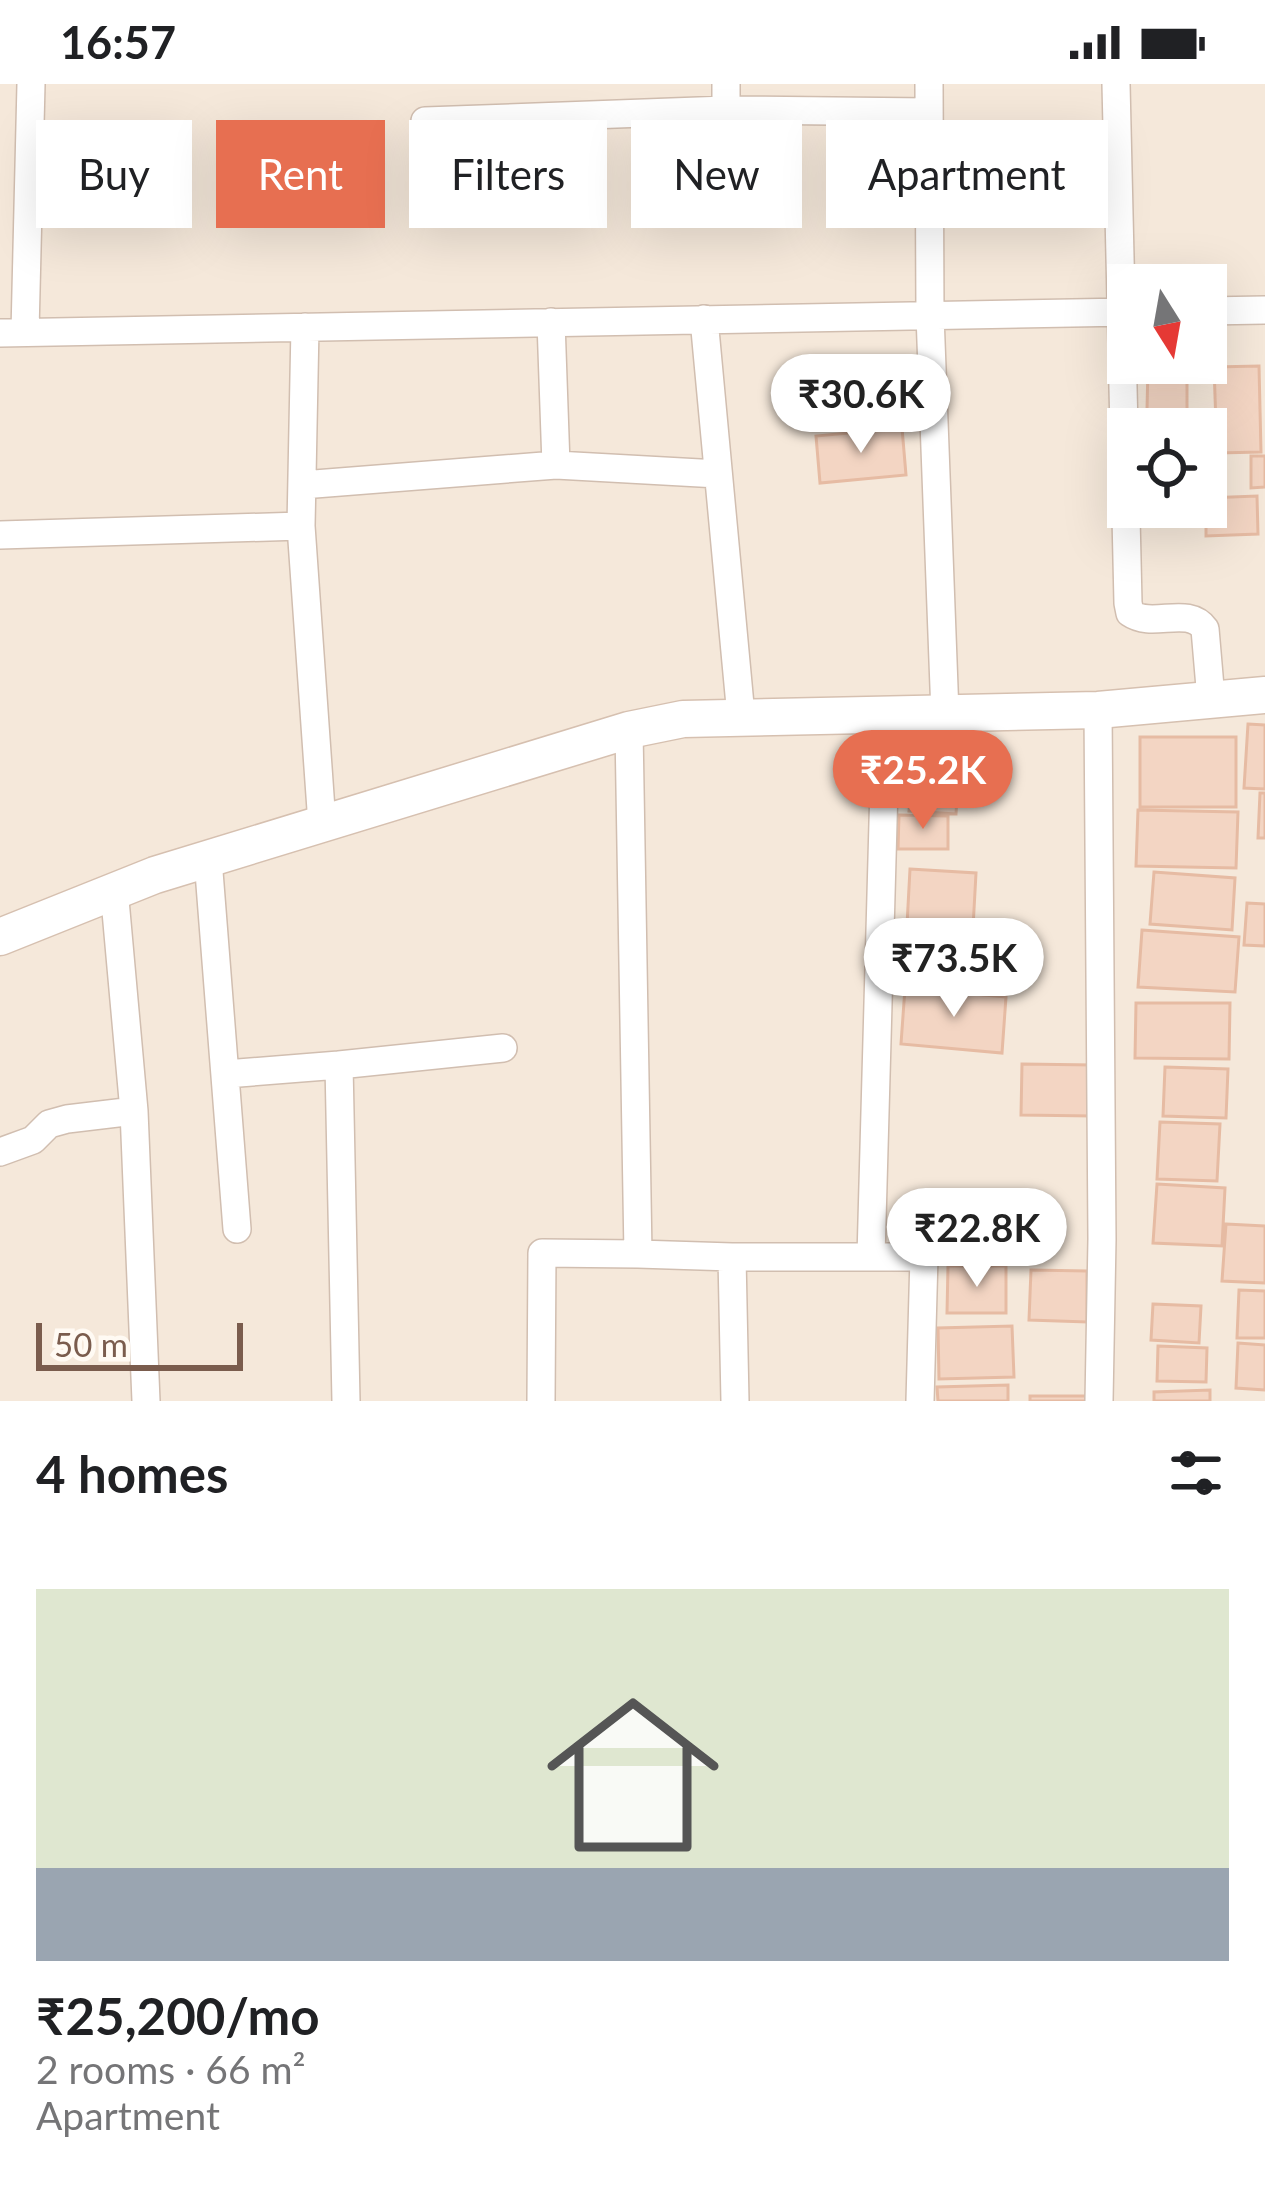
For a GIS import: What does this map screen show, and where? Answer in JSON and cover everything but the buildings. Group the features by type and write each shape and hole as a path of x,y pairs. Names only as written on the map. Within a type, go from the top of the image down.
{"main road":[{"path":"0,937 114,889 629,730 682,719 1098,710 1265,695"}],"street":[{"path":"31,84 13,333 1107,312"},
{"path":"1116,84 1122,264"},
{"path":"438,120 726,97 929,98 930,315 945,714"},
{"path":"1227,311 1265,310"},
{"path":"704,319 741,716"},
{"path":"550,322 556,465"},
{"path":"305,327 301,526 322,824"},
{"path":"1125,384 1130,613 1139,619 1192,617 1202,622 1211,700"},
{"path":"302,485 556,465 718,474"},
{"path":"0,535 301,526"},
{"path":"1098,710 1100,1401"},
{"path":"871,1258 886,714"},
{"path":"629,730 638,1254"},
{"path":"208,859 237,1229"},
{"path":"114,889 134,1111 146,1401"},
{"path":"226,1074 502,1048"},
{"path":"339,1065 346,1401"},
{"path":"0,1152 33,1140 49,1124 67,1118 134,1111"},
{"path":"541,1401 542,1253 924,1257 920,1401"},
{"path":"732,1257 735,1401"}],"shaded area":[{"path":"0,84 1265,84 1265,1401 0,1401"}]}
